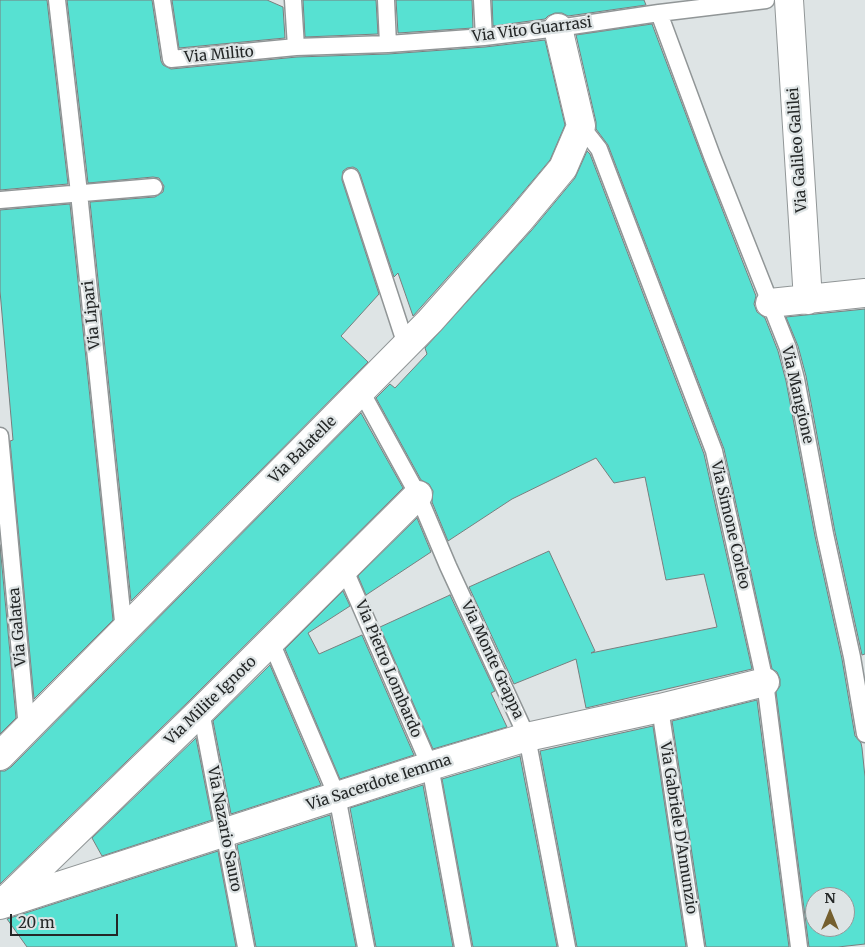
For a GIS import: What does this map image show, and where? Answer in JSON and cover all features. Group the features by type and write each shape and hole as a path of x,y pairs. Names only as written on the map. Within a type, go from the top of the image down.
{"street":[{"name":"Via Galileo Galilei","path":"789,0 808,300"},
{"path":"558,28 581,126"},
{"name":"Via Balatelle","path":"0,756 446,304 563,168 581,126"},
{"path":"770,303 865,293"},
{"name":"Via Milite Ignoto","path":"0,905 201,711 418,495"},
{"name":"Via Sacerdote Iemma","path":"0,905 430,766 527,737 660,708 765,682"}],"lane":[{"name":"Via Lipari","path":"57,0 80,193 124,631"},
{"name":"Via Milito","path":"162,0 171,59 296,47"},
{"path":"293,0 296,47"},
{"path":"386,0 388,44"},
{"path":"482,0 484,37"},
{"name":"Via Vito Guarrasi","path":"296,47 388,44 484,37 766,0"},
{"name":"Via Mangione","path":"659,13 712,156 788,348 796,379 825,534 852,657 865,734"},
{"name":"Via Simone Corleo","path":"581,126 599,149 714,451 765,682 799,947"},
{"path":"351,177 406,345"},
{"path":"0,200 154,187"},
{"name":"Via Monte Grappa","path":"361,392 418,495 448,566 527,737 566,947"},
{"name":"Via Galatea","path":"0,436 27,729"},
{"name":"Via Pietro Lombardo","path":"344,568 430,766 463,947"},
{"path":"271,642 337,796 366,947"},
{"name":"Via Gabriele D'Annunzio","path":"660,708 696,947"},
{"name":"Via Nazario Sauro","path":"201,711 246,947"}],"building":[{"path":"0,0 47,0 68,184 0,190"},
{"path":"67,0 152,0 161,61 163,65 171,69 297,57 388,54 485,47 545,40 565,125 550,160 413,316 398,273 394,277 360,174 353,167 343,171 342,180 379,294 341,336 368,362 131,601 90,202 155,197 163,192 164,186 159,178 153,177 88,183"},
{"path":"172,0 267,0 283,7 285,38 179,48"},
{"path":"303,0 376,0 378,34 305,37"},
{"path":"396,0 472,0 473,28 398,33"},
{"path":"492,0 644,0 646,5 568,16 562,13 555,13 545,19 493,26"},
{"path":"652,24 756,296 754,304 757,312 765,318 778,351 786,381 815,536 842,659 855,736 861,743 862,748 865,777 865,944 838,947 809,947 808,937 855,937 855,887 805,887 805,916 776,692 780,686 780,679 777,672 772,669 724,449 608,145 596,129 576,35"},
{"path":"587,151 590,154 704,454 752,669 586,708 576,659 514,684 469,587 549,551 595,651 591,653 717,627 704,574 666,580 645,477 614,483 596,458 512,499 448,541 432,502 433,491 429,484 421,480 376,398 390,384 395,388 427,354 425,348 531,231 575,178"},
{"path":"70,204 113,620 34,699 10,441 13,440 0,291 0,210"},
{"path":"865,309 865,654 862,655 835,532 806,376 798,346 786,317"},
{"path":"361,413 403,488 190,700 0,884 0,771 5,771 11,767"},
{"path":"417,518 431,552 366,595 358,576"},
{"path":"0,545 16,718 0,734"},
{"path":"343,591 350,606 308,633 319,654 362,635 414,755 340,779 285,649"},
{"path":"450,595 495,691 491,693 507,727 433,749 380,627"},
{"path":"270,665 321,785 231,814 213,721"},
{"path":"757,700 789,947 706,947 672,721"},
{"path":"653,726 686,947 577,947 540,751"},
{"path":"196,738 212,820 102,856 92,838"},
{"path":"520,756 557,947 473,947 442,779"},
{"path":"423,785 453,947 376,947 350,808"},
{"path":"330,815 356,947 256,947 237,845"},
{"path":"218,851 236,947 27,947 7,919"}]}
